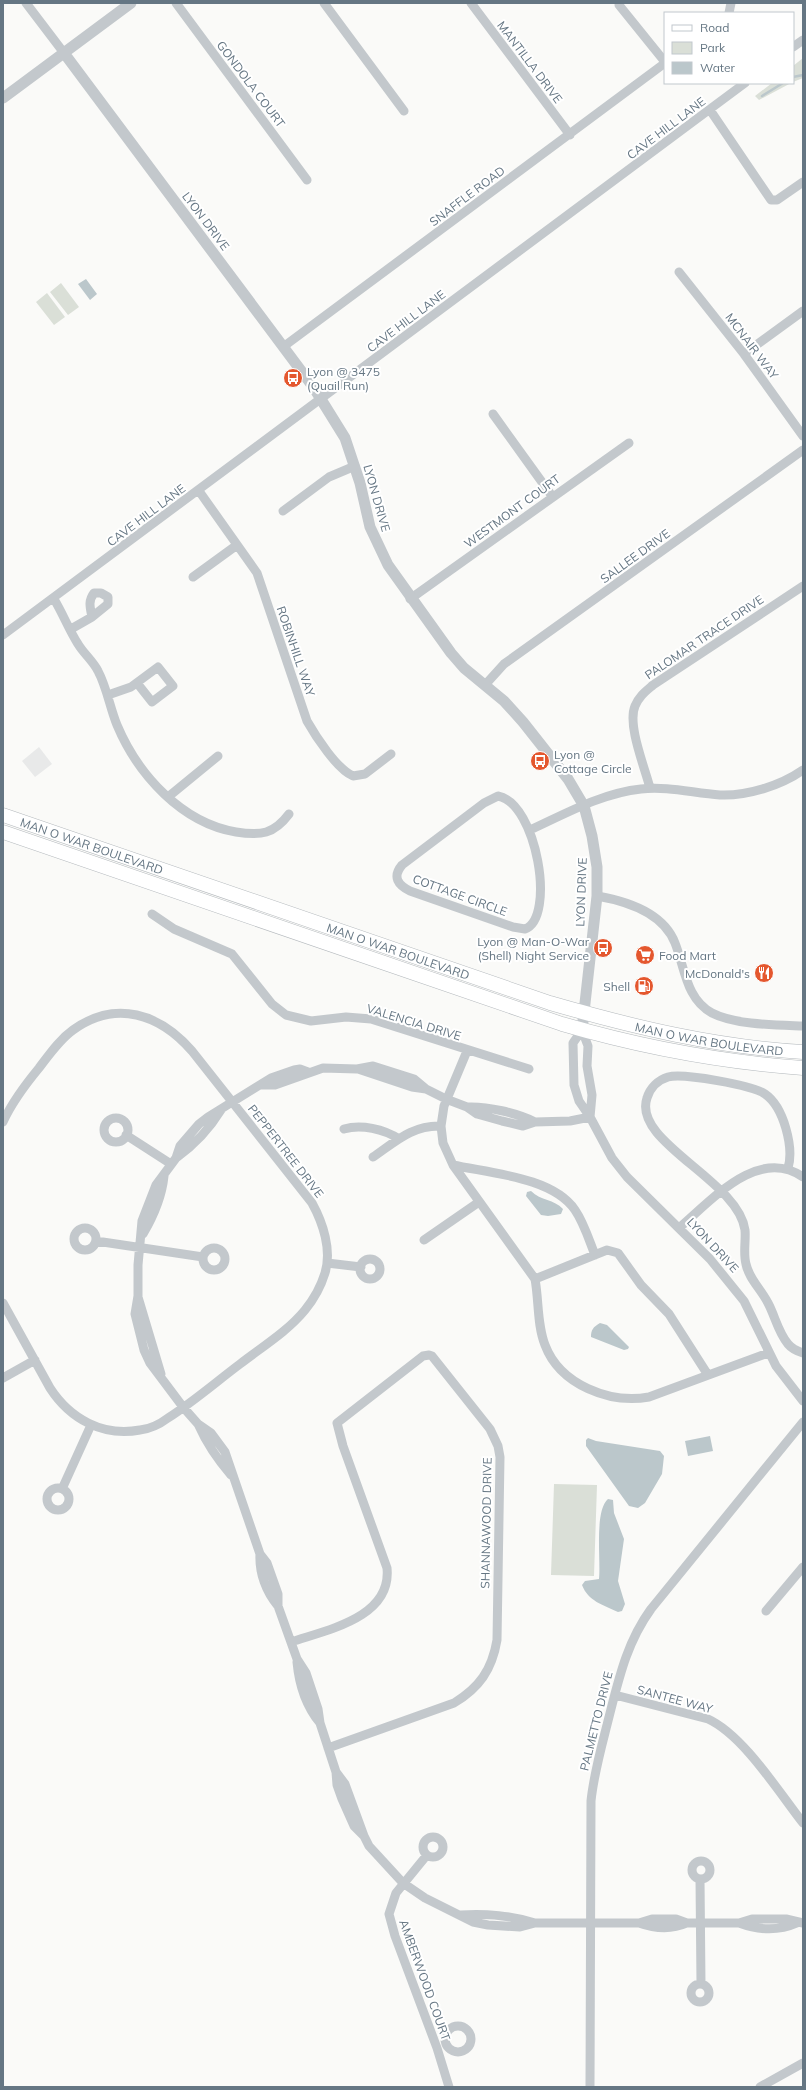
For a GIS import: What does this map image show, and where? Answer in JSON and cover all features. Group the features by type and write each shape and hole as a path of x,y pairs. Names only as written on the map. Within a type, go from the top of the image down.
{"main road":[{"name":"MAN O WAR BOULEVARD","path":"3,815 550,1003 584,1013 682,1037 724,1044 803,1052"},
{"name":"MAN O WAR BOULEVARD","path":"3,832 582,1030 643,1045 702,1056 803,1068"}],"street":[{"name":"LYON DRIVE","path":"26,3 321,399 345,438 355,466 370,527 388,565 410,599 464,668 485,685 523,722 568,779 584,806 596,851 597,896 582,1030 588,1046 587,1066 592,1096 590,1117"},
{"path":"3,98 131,3"},
{"name":"GONDOLA COURT","path":"176,3 307,180"},
{"path":"324,3 404,111"},
{"name":"MANTILLA DRIVE","path":"472,3 570,135"},
{"path":"619,5 664,61"},
{"path":"794,46 803,40"},
{"name":"SNAFFLE ROAD","path":"283,347 570,135 664,63"},
{"name":"CAVE HILL LANE","path":"3,635 54,599 744,84"},
{"path":"710,110 771,200 777,200 803,182"},
{"name":"MCNAIR WAY","path":"679,272 744,354 803,436"},
{"path":"744,354 803,311"},
{"path":"493,414 552,496"},
{"name":"WESTMONT COURT","path":"410,599 628,443"},
{"name":"SALLEE DRIVE","path":"485,685 504,664 803,450"},
{"path":"283,511 329,477 355,466"},
{"name":"ROBINHILL WAY","path":"199,491 257,574 307,721 314,734 343,770 353,776 365,774 391,754"},
{"path":"193,577 237,545"},
{"name":"PALOMAR TRACE DRIVE","path":"650,788 634,727 633,713 638,699 653,684 803,586"},
{"path":"54,599 71,629 79,647 98,671 108,695 117,725 128,747 148,776 168,797 191,816 227,831 240,833 260,833 271,831 281,824 289,814"},
{"path":"71,629 92,617"},
{"path":"108,695 131,687 137,682"},
{"path":"168,797 218,756"},
{"path":"530,830 584,806 622,793 650,788 721,795 744,793 777,784 803,770"},
{"name":"COTTAGE CIRCLE","path":"492,797 502,797 510,801 530,830 537,854 540,881 538,912 535,920 528,928 520,929 513,927 410,891 402,887 396,879 397,872 402,865 492,797"},
{"path":"597,896 619,900 642,908 665,928 674,941 691,994 712,1013 730,1019 803,1026"},
{"name":"VALENCIA DRIVE","path":"152,914 174,929 232,954 272,1004 286,1015 311,1021 346,1017 371,1020 529,1069"},
{"name":"PEPPERTREE DRIVE","path":"3,1122 24,1086 64,1038 89,1021 118,1014 128,1014 152,1019 173,1031 192,1051 312,1203 323,1230 327,1263 325,1272 314,1297 293,1323 167,1419 141,1430 114,1431 91,1425 72,1413 57,1398 3,1303"},
{"name":"LYON DRIVE","path":"582,1030 573,1043 574,1085 578,1100 590,1117 612,1158 627,1177 710,1259 744,1301 763,1337 768,1352 783,1378 803,1401"},
{"name":"VALENCIA DRIVE","path":"467,1051 446,1099 441,1126 443,1143 453,1165 535,1279"},
{"path":"590,1117 570,1121 535,1122 524,1117 479,1106 467,1107 446,1099 426,1088 414,1079 400,1073 373,1066 357,1069 324,1068 308,1072 301,1077 276,1085 262,1085 221,1110 214,1122 173,1161 165,1174 163,1189 150,1223 142,1234 138,1296 161,1376 183,1407 198,1424 205,1439 222,1465 232,1476 260,1554 259,1567 270,1596 278,1606 297,1659 306,1673 336,1772 345,1784 364,1836 378,1858 403,1883 425,1898 462,1914 520,1918 535,1923 639,1923 652,1919 676,1919 687,1923 739,1923 752,1919 786,1919 800,1923"},
{"path":"788,1168 791,1148 788,1138 778,1110 764,1093 742,1085 678,1076 662,1080 651,1090 647,1098 646,1112 652,1129 667,1144 722,1191 742,1221 745,1229 745,1259 749,1272 768,1302 782,1335 788,1344 795,1350 803,1353"},
{"path":"373,1157 399,1139 422,1126 441,1126"},
{"path":"344,1129 359,1127 387,1132 399,1139"},
{"path":"126,1135 173,1161"},
{"path":"453,1165 532,1182 549,1188 575,1210 595,1255"},
{"path":"679,1228 736,1180 759,1170 776,1167 788,1168 803,1177"},
{"path":"424,1240 479,1202"},
{"path":"96,1241 203,1257"},
{"path":"708,1375 677,1325 641,1285 618,1253 607,1250 535,1279 540,1327 545,1346 561,1371 584,1386 600,1393 613,1396 642,1398 658,1394 708,1375 768,1352"},
{"path":"327,1263 361,1267"},
{"name":"SHANNAWOOD DRIVE","path":"291,1642 358,1618 371,1608 382,1594 387,1580 387,1568 343,1446 337,1423 423,1356 432,1356 490,1429 498,1446 500,1456 497,1640 495,1654 492,1664 480,1683 466,1696 454,1703 328,1748"},
{"path":"3,1378 35,1360"},
{"name":"PALMETTO DRIVE","path":"590,2087 591,1801 595,1770 625,1656 641,1623 803,1422"},
{"path":"62,1489 91,1425"},
{"path":"766,1611 803,1567"},
{"name":"SANTEE WAY","path":"615,1695 708,1719 721,1726 740,1742 803,1823"},
{"name":"AMBERWOOD COURT","path":"426,1855 403,1883 391,1905 389,1914 391,1925 449,2087"},
{"path":"700,1879 701,1984"},
{"path":"436,2048 445,2043"},
{"path":"761,2087 803,2063"}],"shaded area":[{"path":"39,747 52,764 35,777 22,761"}],"green space":[{"path":"803,58 803,78 794,82 794,65"},
{"path":"771,84 789,84 759,100 755,96"},
{"path":"61,283 79,307 68,315 50,292"},
{"path":"47,293 65,317 54,325 36,302"},
{"path":"554,1484 597,1485 594,1576 551,1575"}],"water":[{"path":"86,279 97,294 90,300 78,284"},
{"path":"531,1191 539,1197 552,1202 563,1209 561,1214 548,1216 541,1215 526,1196 527,1192"},
{"path":"600,1323 607,1325 629,1347 628,1349 624,1350 591,1337 591,1332"},
{"path":"710,1436 713,1451 688,1456 685,1441"},
{"path":"588,1438 596,1441 660,1451 664,1456 662,1474 645,1503 638,1508 629,1506 586,1446 586,1440"},
{"path":"608,1499 613,1500 614,1513 624,1539 618,1581 625,1604 622,1611 618,1612 592,1599 582,1585 585,1581 599,1579 599,1536 601,1514"}],"waterway":[{"path":"794,77 803,75"},
{"path":"762,96 781,84"}],"place":[{"name":"Lyon @ 3475 (Quail Run)","path":"293,378"},
{"name":"Lyon @ Cottage Circle","path":"540,761"},
{"name":"Lyon @ Man-O-War (Shell) Night Service","path":"603,948"},
{"name":"Food Mart","path":"645,955"},
{"name":"McDonald's","path":"764,973"},
{"name":"Shell","path":"644,986"}]}
